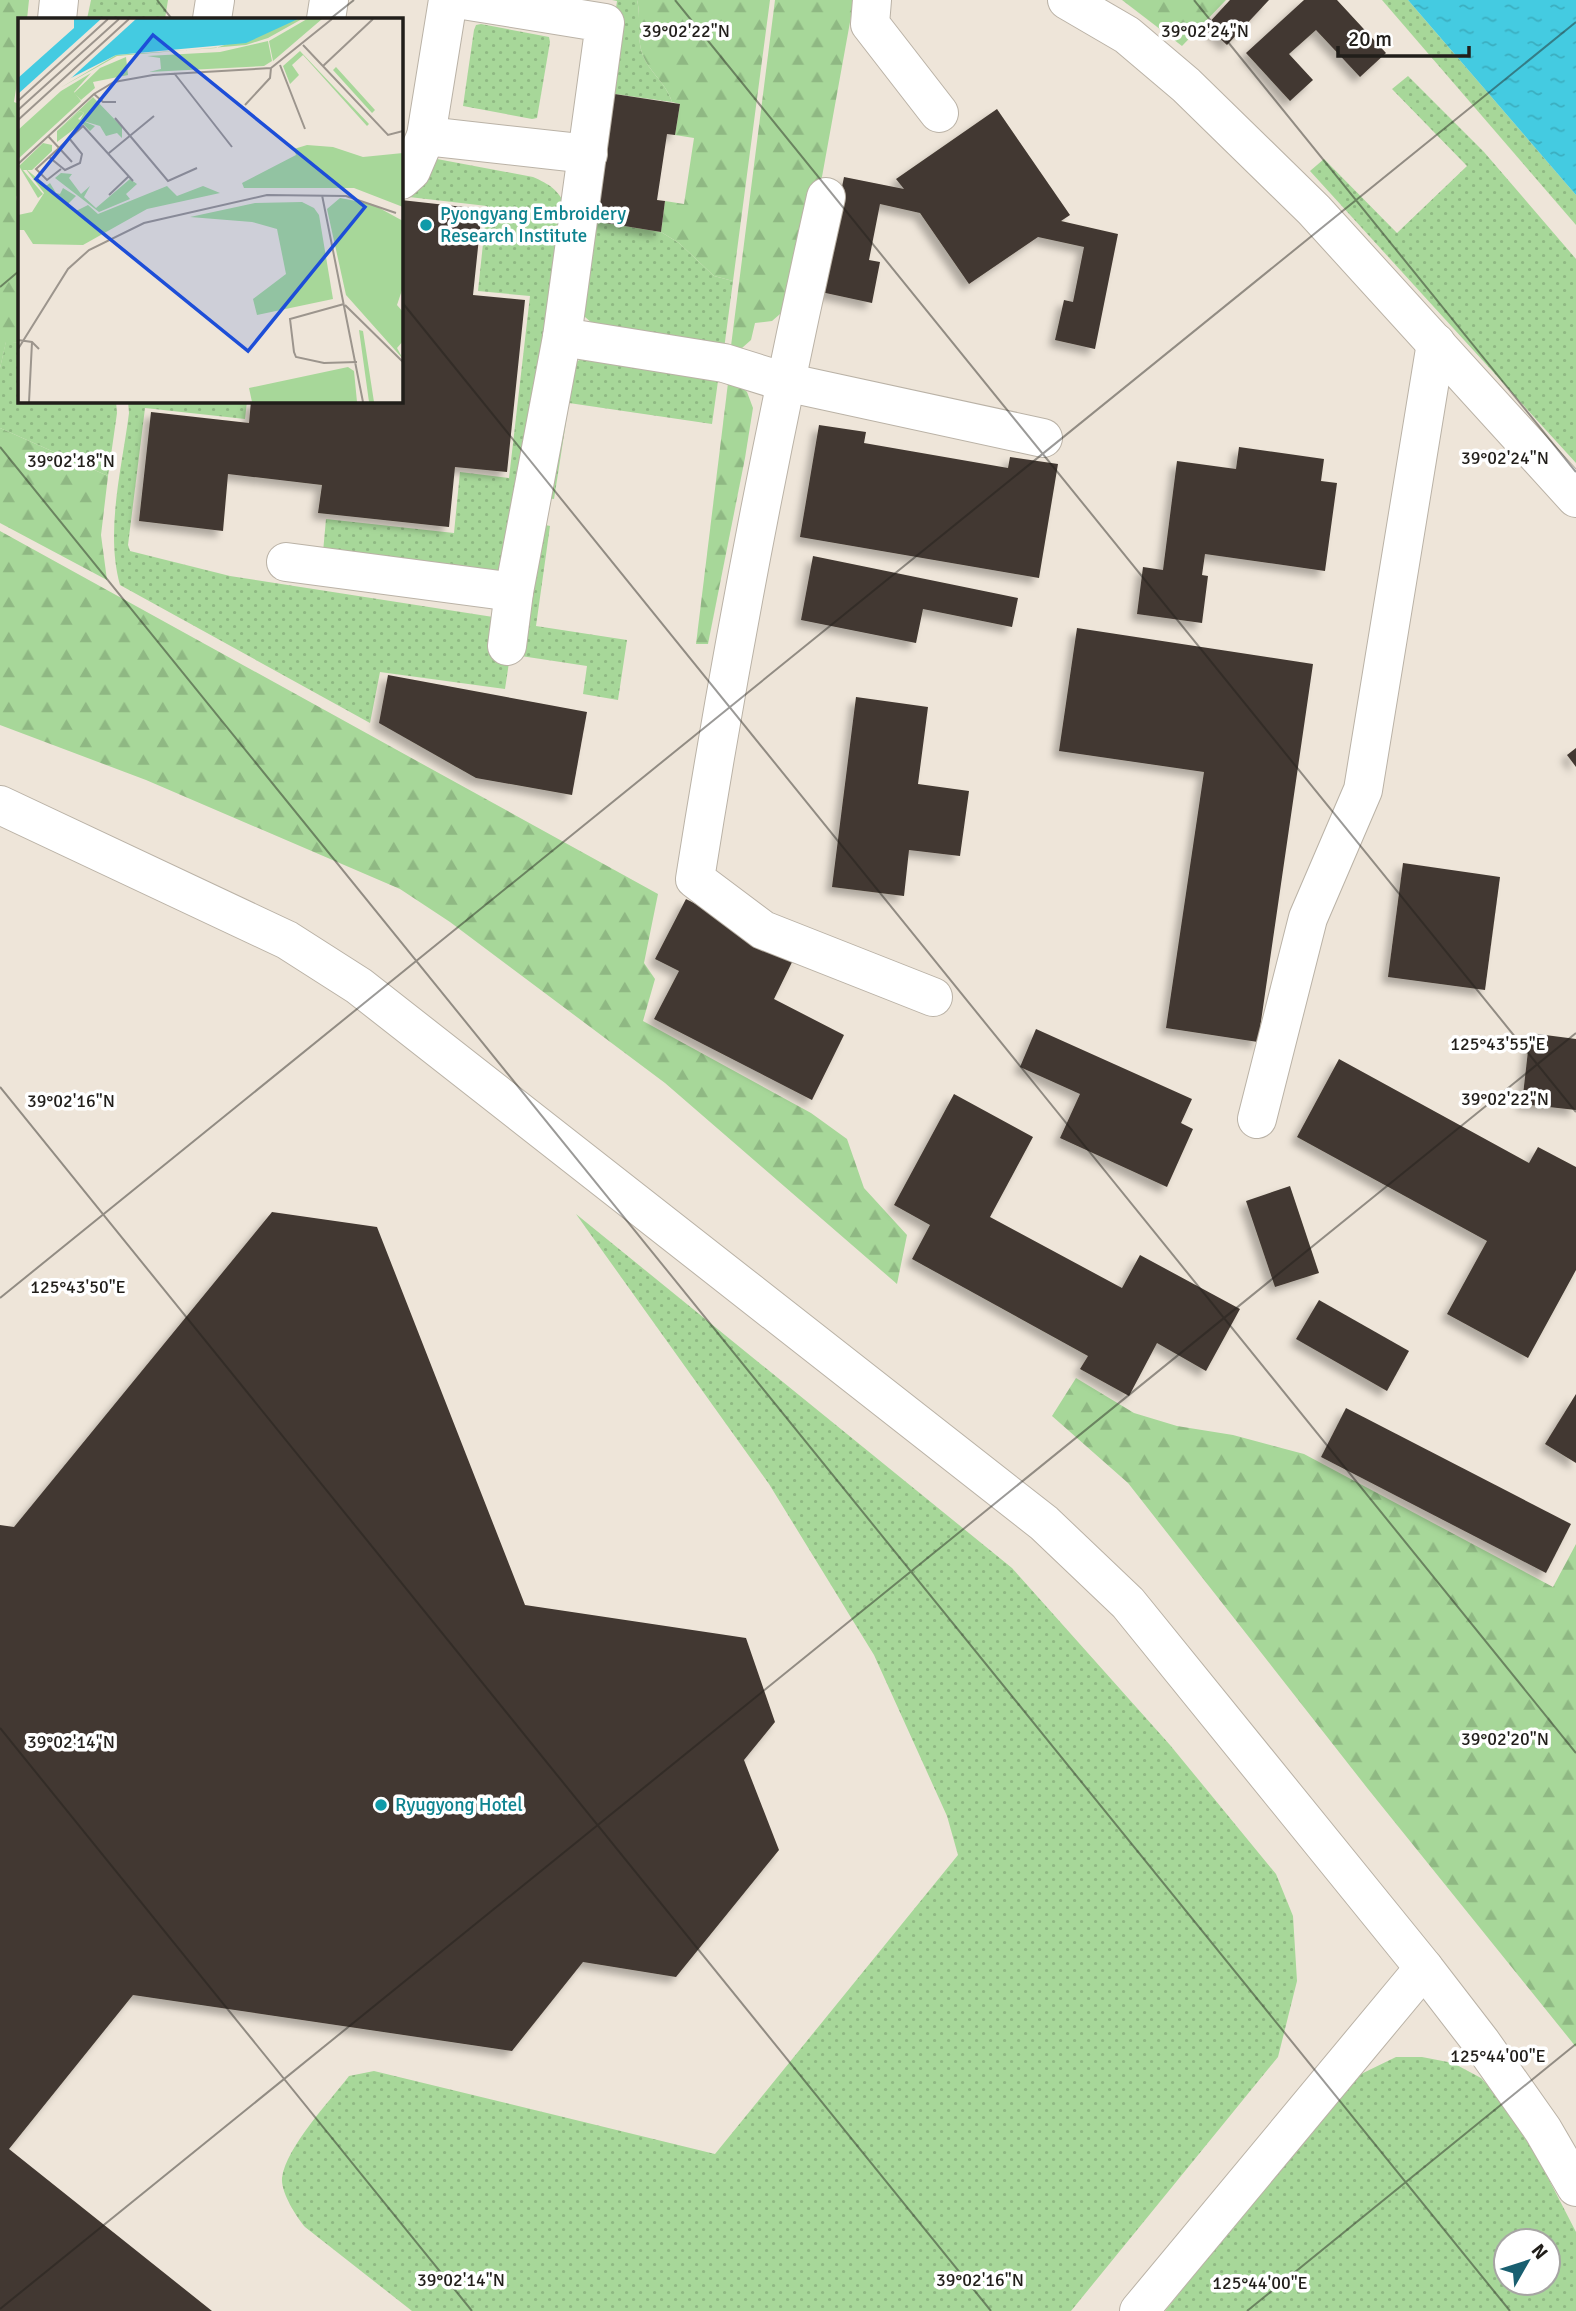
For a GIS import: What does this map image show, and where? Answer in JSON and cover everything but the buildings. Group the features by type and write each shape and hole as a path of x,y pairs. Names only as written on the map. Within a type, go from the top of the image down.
{"street":[{"path":"57,18 59,0"},
{"path":"212,18 215,0"},
{"path":"326,18 329,0"},
{"path":"402,179 411,171 426,136 448,0"},
{"path":"463,0 605,23 562,337 514,592 507,646"},
{"path":"872,0 870,24 939,113"},
{"path":"1067,0 1128,35 1186,85 1314,210 1576,498"},
{"path":"426,136 588,153"},
{"path":"826,197 785,382 712,770 695,880 763,930 933,997"},
{"path":"562,337 724,363 785,382 1043,438"},
{"path":"1257,1119 1308,918 1363,790 1436,343"},
{"path":"286,562 514,592"},
{"path":"0,805 287,940 359,986 1044,1523 1128,1603 1424,1968 1481,2042 1543,2130 1576,2187"},
{"path":"1139,2311 1424,1968"}],"green space":[{"path":"0,0 29,0 27,18 18,18 18,76 14,102 18,104 18,343 6,342 0,368"},
{"path":"91,0 168,0 165,18 87,18"},
{"path":"612,0 637,0 642,52 672,102 608,93 606,85 617,1"},
{"path":"637,0 770,0 733,281 714,276 679,243 661,232 665,201 684,204 694,138 675,135 680,104 672,102 667,90 645,60 640,45"},
{"path":"775,0 854,0 810,243 787,308 772,321 755,323 751,340 742,348 731,346"},
{"path":"1122,0 1226,0 1182,46"},
{"path":"1382,0 1408,0 1576,195 1576,225"},
{"path":"476,25 549,37 537,118 463,106 474,30"},
{"path":"1408,76 1484,152 1576,259 1576,463 1310,171 1324,159 1397,233 1467,166 1392,89"},
{"path":"437,159 533,177 553,188 566,207 503,576 323,552 326,519 454,533 460,472 509,478 530,296 478,291 487,206 409,197"},
{"path":"588,220 661,232 679,243 714,276 733,281 724,349 594,325 584,316"},
{"path":"6,341 18,343 18,402 116,402 117,413 108,476 0,428 0,368"},
{"path":"582,359 718,381 712,424 569,403 554,499 545,498 575,362"},
{"path":"728,383 741,386 747,392 753,408 708,644 696,644"},
{"path":"128,402 247,402 245,419 145,408 128,545 130,551 230,576 506,619 514,629 505,689 380,672 370,723 120,585 114,521 129,413"},
{"path":"0,428 108,476 101,535 107,580 0,523"},
{"path":"541,524 550,526 536,626 627,640 618,700 583,694 587,666 521,656"},
{"path":"0,531 658,894 644,963 655,979 643,1021 811,1113 847,1139 864,1188 907,1235 897,1284 665,1083 450,922 400,889 146,780 0,725"},
{"path":"576,1214 1012,1568 1170,1745 1276,1874 1293,1916 1297,1981 1278,2057 1071,2311 412,2311 305,2227 286,2197 282,2178 291,2152 300,2139 349,2076 374,2071 715,2154 958,1855 947,1816 874,1655 769,1484"},
{"path":"1076,1378 1134,1413 1177,1426 1233,1435 1304,1454 1553,1587 1576,1544 1576,2047 1368,1789 1128,1483 1052,1416"},
{"path":"1396,2057 1422,2057 1453,2063 1481,2078 1500,2098 1529,2141 1576,2232 1576,2311 1165,2311 1331,2105 1359,2075"}],"water":[{"path":"1408,0 1576,0 1576,195"}],"place":[{"name":"Pyongyang Embroidery Research Institute","path":"426,225"},
{"name":"Ryugyong Hotel","path":"381,1805"}]}
